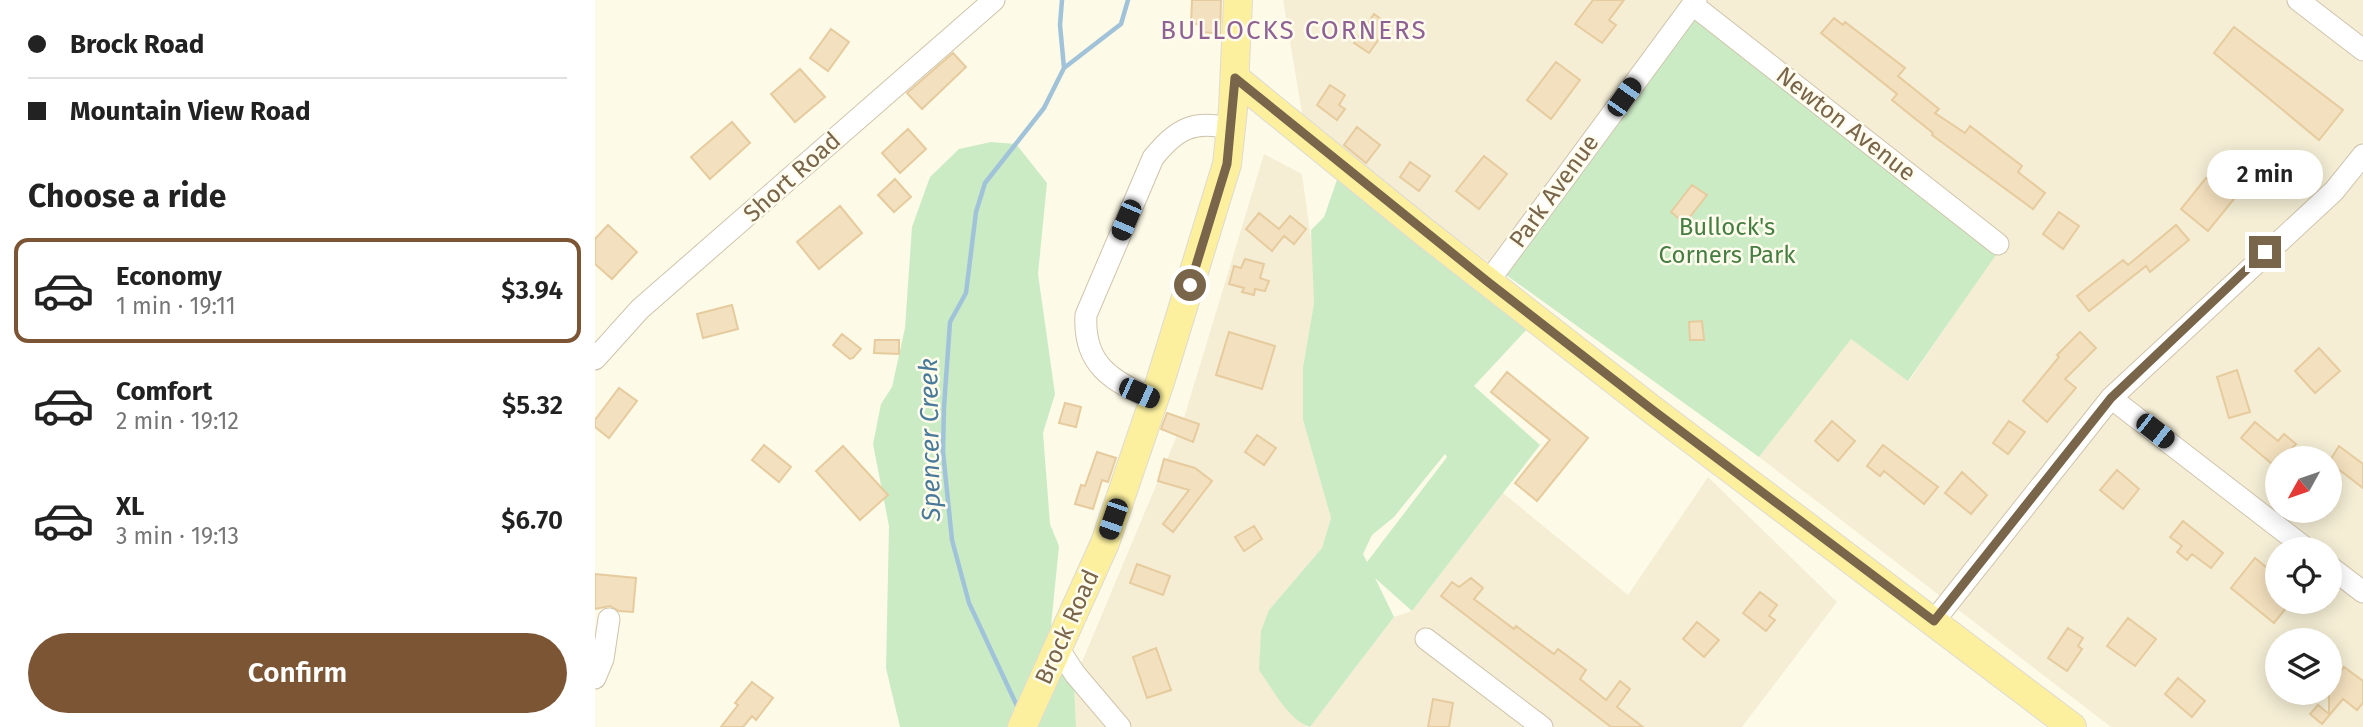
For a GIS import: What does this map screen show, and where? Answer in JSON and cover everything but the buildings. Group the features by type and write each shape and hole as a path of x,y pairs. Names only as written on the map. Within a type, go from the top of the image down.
{"main road":[{"name":"Brock Road","path":"1022,727 1105,543 1227,164 1235,78 1238,0"},
{"path":"1235,78 1488,282 1654,411 2072,727"}],"street":[{"name":"Short Road","path":"595,359 640,309 994,0"},
{"path":"2298,0 2363,50"},
{"name":"Newton Avenue","path":"1695,2 1998,244"},
{"name":"Park Avenue","path":"1488,282 1662,43 1695,2"},
{"path":"1153,399 1125,387 1102,369 1090,354 1085,332 1086,315 1153,158 1167,140 1189,127 1216,125 1231,129"},
{"path":"1934,621 2111,398 2334,191 2363,155"},
{"path":"2111,398 2291,537"},
{"path":"2342,576 2363,592"},
{"path":"595,678 603,659 609,619"},
{"path":"1426,639 1528,723"},
{"path":"1058,648 1075,674 1120,727"}],"shaded area":[{"path":"1283,0 2363,0 2363,727 2111,727 1759,457 1851,338 1909,381 1997,252 1502,272 1304,125"},
{"path":"1264,154 1302,174 1314,260 1314,303 1303,367 1303,420 1331,518 1322,548 1269,610 1294,717 1307,727 1076,727 1074,681 1183,421"},
{"path":"1708,477 1837,602 1742,727 1310,727 1394,617 1412,611 1503,493 1628,595"}],"green space":[{"name":"Bullock's Corners Park","path":"1694,14 1998,252 1908,381 1851,339 1759,457 1502,272"},
{"path":"991,142 1016,144 1047,183 1038,274 1055,394 1043,433 1050,524 1059,546 1051,626 1055,658 1074,681 1076,727 900,727 886,668 889,526 873,444 881,404 892,387 905,328 912,227 930,177 959,149"},
{"path":"1338,177 1530,326 1474,386 1540,445 1412,611 1375,578 1394,617 1310,727 1288,711 1259,670 1261,631 1269,610 1322,548 1331,518 1303,420 1303,367 1314,303 1311,230 1324,217","holes":["1445,454 1447,457 1367,562 1363,554 1372,535 1394,517"]}],"waterway":[{"name":"Spencer Creek","path":"1018,708 969,603 952,540 943,452 944,407 950,322 966,293 976,212 985,183 1044,108 1064,68 1060,25 1062,0"},
{"path":"1064,68 1121,24 1128,0"}],"district":[{"name":"BULLOCKS CORNERS","path":"1294,30"}],"route":[{"path":"1190,285 1227,164 1235,78 1423,231 1654,411 1934,621 2111,398 2265,252"}]}
